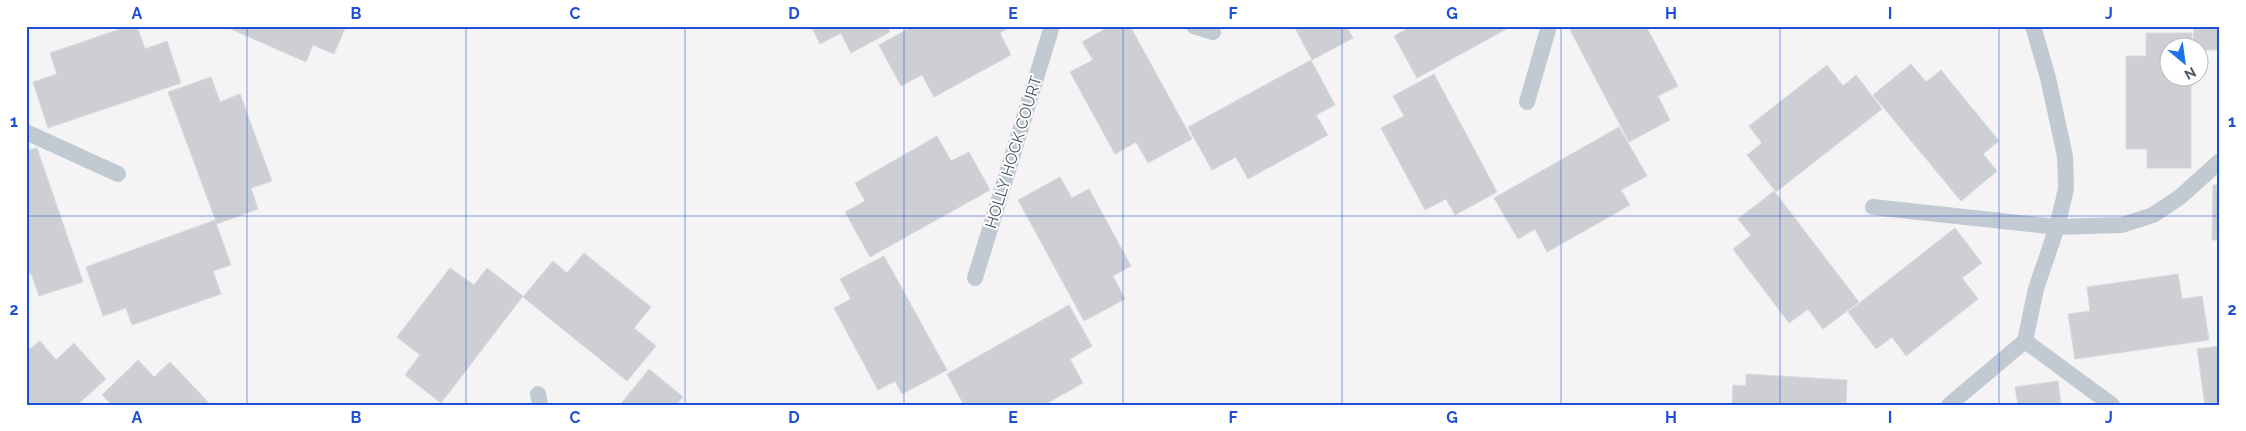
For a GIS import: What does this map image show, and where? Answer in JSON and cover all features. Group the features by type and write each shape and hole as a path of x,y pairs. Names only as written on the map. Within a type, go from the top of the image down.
{"lane":[{"name":"HOLLY HOCK COURT","path":"975,278 1052,26"},
{"path":"1194,26 1213,32"},
{"path":"1527,102 1549,26"},
{"path":"1948,405 2025,341 2036,289 2057,228 2066,189 2065,156 2048,78 2033,26"},
{"path":"26,132 118,174"},
{"path":"1873,207 2057,228 2122,225 2153,215 2180,197 2220,161"},
{"path":"2025,341 2112,405"}],"building":[{"path":"129,26 137,26 145,49 167,41 181,83 48,128 33,82 57,74 50,53"},
{"path":"224,26 346,26 334,54 313,45 306,62"},
{"path":"811,26 887,26 890,32 851,53 841,33 820,44"},
{"path":"913,26 1012,26 1000,33 1011,55 934,97 922,75 901,86 879,45"},
{"path":"1110,26 1130,26 1192,139 1148,163 1136,142 1115,154 1070,72 1093,60 1082,42"},
{"path":"1294,26 1346,26 1353,38 1312,60"},
{"path":"1412,26 1512,26 1417,78 1394,36"},
{"path":"1568,26 1646,26 1678,86 1658,96 1670,120 1629,142"},
{"path":"2194,26 2220,26 2220,50 2208,50 2208,38 2193,38"},
{"path":"2146,33 2192,33 2192,38 2158,38 2158,88 2191,88 2191,168 2147,168 2147,149 2126,149 2126,56 2146,56"},
{"path":"1311,60 1335,105 1316,115 1328,135 1248,179 1236,157 1212,170 1188,127"},
{"path":"1911,64 1926,82 1941,70 1999,141 1983,154 1997,171 1961,201 1873,95"},
{"path":"1827,65 1843,86 1856,75 1882,109 1776,192 1747,155 1762,143 1749,126"},
{"path":"1434,74 1497,192 1455,215 1446,199 1425,210 1381,128 1404,116 1393,96"},
{"path":"211,77 220,102 240,94 272,181 251,188 258,209 217,224 168,92"},
{"path":"1619,127 1647,176 1621,190 1630,205 1547,252 1535,229 1518,239 1494,198"},
{"path":"937,136 951,161 969,152 990,190 870,257 845,212 865,201 855,183"},
{"path":"37,148 83,282 39,296 31,273 26,274 26,151"},
{"path":"1060,177 1072,198 1089,189 1131,266 1113,276 1125,299 1084,321 1018,200"},
{"path":"2213,185 2220,185 2220,240 2212,240"},
{"path":"1774,191 1859,302 1823,329 1808,309 1789,323 1733,249 1751,235 1738,219"},
{"path":"215,220 231,265 213,271 221,294 132,325 126,308 103,316 86,267"},
{"path":"1955,228 1982,263 1962,278 1978,299 1906,356 1892,337 1876,349 1848,312"},
{"path":"584,253 651,307 634,328 656,346 627,381 523,297 553,261 567,273"},
{"path":"884,256 947,370 902,394 895,381 878,390 834,308 851,299 840,279"},
{"path":"450,268 474,285 487,268 523,296 441,403 405,375 420,355 397,337"},
{"path":"2178,274 2182,299 2202,296 2209,340 2075,359 2068,314 2090,311 2087,287"},
{"path":"1069,305 1092,346 1070,359 1083,383 1044,405 991,405 990,403 987,405 964,405 947,374"},
{"path":"40,341 56,360 74,343 106,379 77,405 26,405 26,352"},
{"path":"2220,346 2220,405 2205,405 2197,349"},
{"path":"138,360 154,377 170,362 211,405 112,405 102,395"},
{"path":"649,369 683,397 676,405 620,405"},
{"path":"1746,374 1847,380 1846,403 1868,405 1732,405 1733,385 1746,386"},
{"path":"2058,381 2061,405 2018,405 2015,387"}]}
